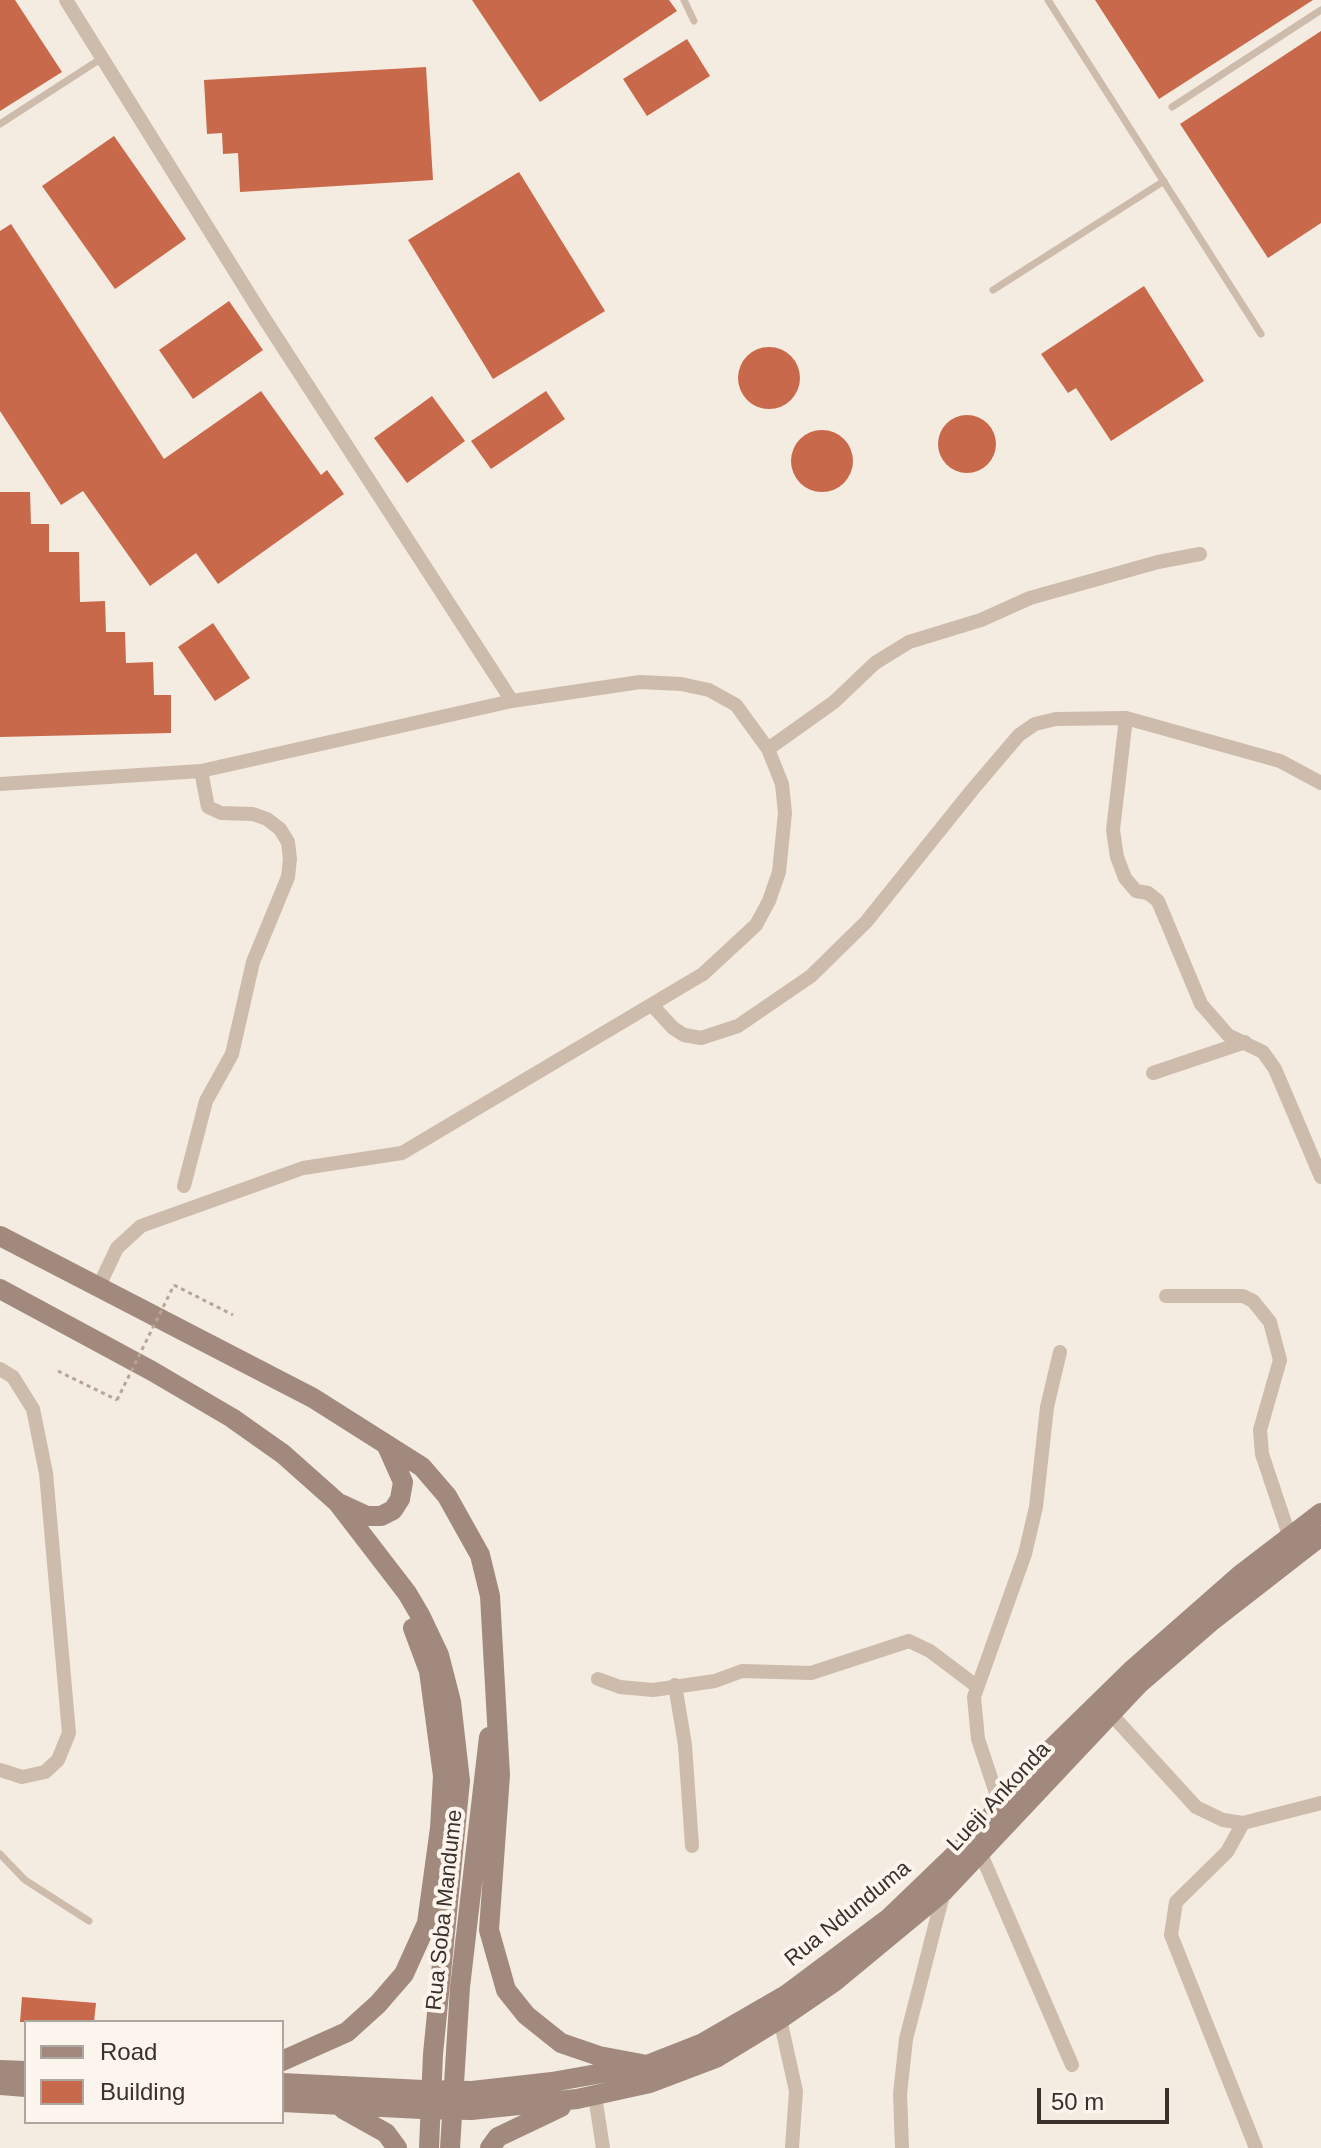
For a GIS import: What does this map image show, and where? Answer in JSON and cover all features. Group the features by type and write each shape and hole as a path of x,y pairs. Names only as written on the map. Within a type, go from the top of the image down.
{"main road":[{"path":"0,1236 313,1398 422,1467 436,1482 480,1555 490,1596 500,1775 489,1930 506,1990 526,2015 561,2043 648,2074"},
{"path":"0,1289 232,1418 283,1454 337,1502 407,1593 439,1655 458,1743 460,1781 433,2054 429,2148"},
{"path":"337,1502 367,1516 381,1516 393,1510 400,1499 403,1482 386,1443"},
{"name":"Rua Ndunduma","path":"284,2102 335,2105 423,2100 586,2098 648,2074 703,2043 786,1995 889,1918 1001,1808 1042,1758 1133,1669 1289,1535 1321,1513"},
{"path":"284,2060 347,2032 378,2004 404,1974 427,1923 432,1891 443,1776 429,1671 400,1601 356,1527"},
{"name":"Lueji Ankonda","path":"648,2074 716,2058 834,1982 944,1891 1111,1714 1213,1620 1321,1536"},
{"name":"Rua Soba Mandume","path":"450,2148 460,1987 496,1678"},
{"path":"0,2070 24,2071"},
{"name":"Rua Ndunduma","path":"472,2100 552,2082 648,2074"},
{"name":"Rua Ndunduma","path":"284,2083 423,2100"},
{"path":"0,2085 24,2087"},
{"path":"490,2148 498,2137 586,2098"},
{"path":"335,2105 386,2133 397,2148"}],"street":[{"path":"66,0 264,318 512,701"},
{"path":"768,749 834,702 875,663 909,642 981,620 1030,598 1158,562 1200,554"},
{"path":"0,784 201,771 512,701 640,682 681,684 709,690 736,705 768,749 782,784 785,813 779,872 769,901 756,925 703,974 402,1153 303,1168 141,1226 117,1248 98,1288"},
{"path":"652,1005 684,1035 701,1038 738,1026 811,976 845,945 1019,735 1035,724 1056,719 1126,718 1280,761 1321,783"},
{"path":"1126,718 1113,830 1117,857 1125,878 1136,891 1148,893 1158,901 1201,1004 1228,1035 1263,1052 1275,1069 1321,1177"},
{"path":"184,1186 206,1101 232,1054 253,962 288,877 290,859 288,842 280,829 267,819 253,814 221,813 208,807 201,771"},
{"path":"1153,1073 1245,1042"},
{"path":"1166,1296 1243,1296 1253,1301 1270,1322 1280,1360 1260,1430 1262,1454 1289,1535"},
{"path":"1001,1808 978,1739 973,1711 975,1685 1025,1554 1036,1507 1047,1407 1060,1352"},
{"path":"0,1369 13,1377 33,1409 46,1473 69,1733 58,1760 45,1772 22,1777 0,1770"},
{"path":"598,1679 636,1690 715,1681 742,1671 811,1673 902,1641 923,1646 975,1685"},
{"path":"675,1685 685,1745 692,1846"},
{"path":"1111,1714 1196,1807 1223,1820 1243,1823 1321,1803"},
{"path":"1243,1823 1227,1852 1176,1902 1171,1935 1178,1961 1256,2148"},
{"path":"981,1854 1072,2065"},
{"path":"902,2148 900,2094 906,2039 944,1891"},
{"path":"780,2019 796,2091 792,2148"},
{"path":"586,2098 603,2148"}],"lane":[{"path":"684,0 694,21"},
{"path":"1048,0 1261,334"},
{"path":"1172,107 1321,10"},
{"path":"0,124 102,58"},
{"path":"993,290 1164,181"},
{"path":"0,1854 25,1880 89,1921"}],"path":[{"path":"58,1371 117,1400 174,1285 233,1315"}],"building":[{"path":"0,0 15,0 62,72 0,111"},
{"path":"472,0 669,0 677,11 540,102"},
{"path":"1095,0 1313,0 1159,99"},
{"path":"1321,31 1321,223 1268,258 1180,124"},
{"path":"687,39 710,76 647,116 623,79"},
{"path":"426,67 433,180 240,192 238,153 223,154 222,133 207,134 204,80"},
{"path":"114,136 186,239 115,289 42,186"},
{"path":"519,172 605,311 493,379 408,240"},
{"path":"11,224 164,459 261,391 321,475 327,470 344,494 218,584 196,553 150,586 83,491 61,505 0,411 0,231"},
{"path":"1144,286 1204,381 1111,441 1076,388 1068,393 1041,354"},
{"path":"229,301 263,350 193,399 159,350"},
{"path":"769,347 781,349 791,356 798,366 798,390 791,400 781,407 769,409 757,407 747,400 740,390 738,378 740,366 747,356 757,349"},
{"path":"546,391 565,419 491,469 471,441"},
{"path":"432,396 465,441 407,483 374,438"},
{"path":"967,415 987,424 996,444 987,464 967,473 947,464 938,444 947,424"},
{"path":"822,430 834,432 844,439 851,449 851,473 844,483 834,490 822,492 810,490 800,483 793,473 791,461 793,449 800,439 810,432"},
{"path":"0,492 30,492 31,524 49,524 49,552 79,552 80,602 105,601 106,632 125,632 126,663 153,662 154,695 171,695 171,733 0,737"},
{"path":"213,623 250,678 215,701 178,647"},
{"path":"22,1997 96,2003 94,2020 20,2022"}]}
